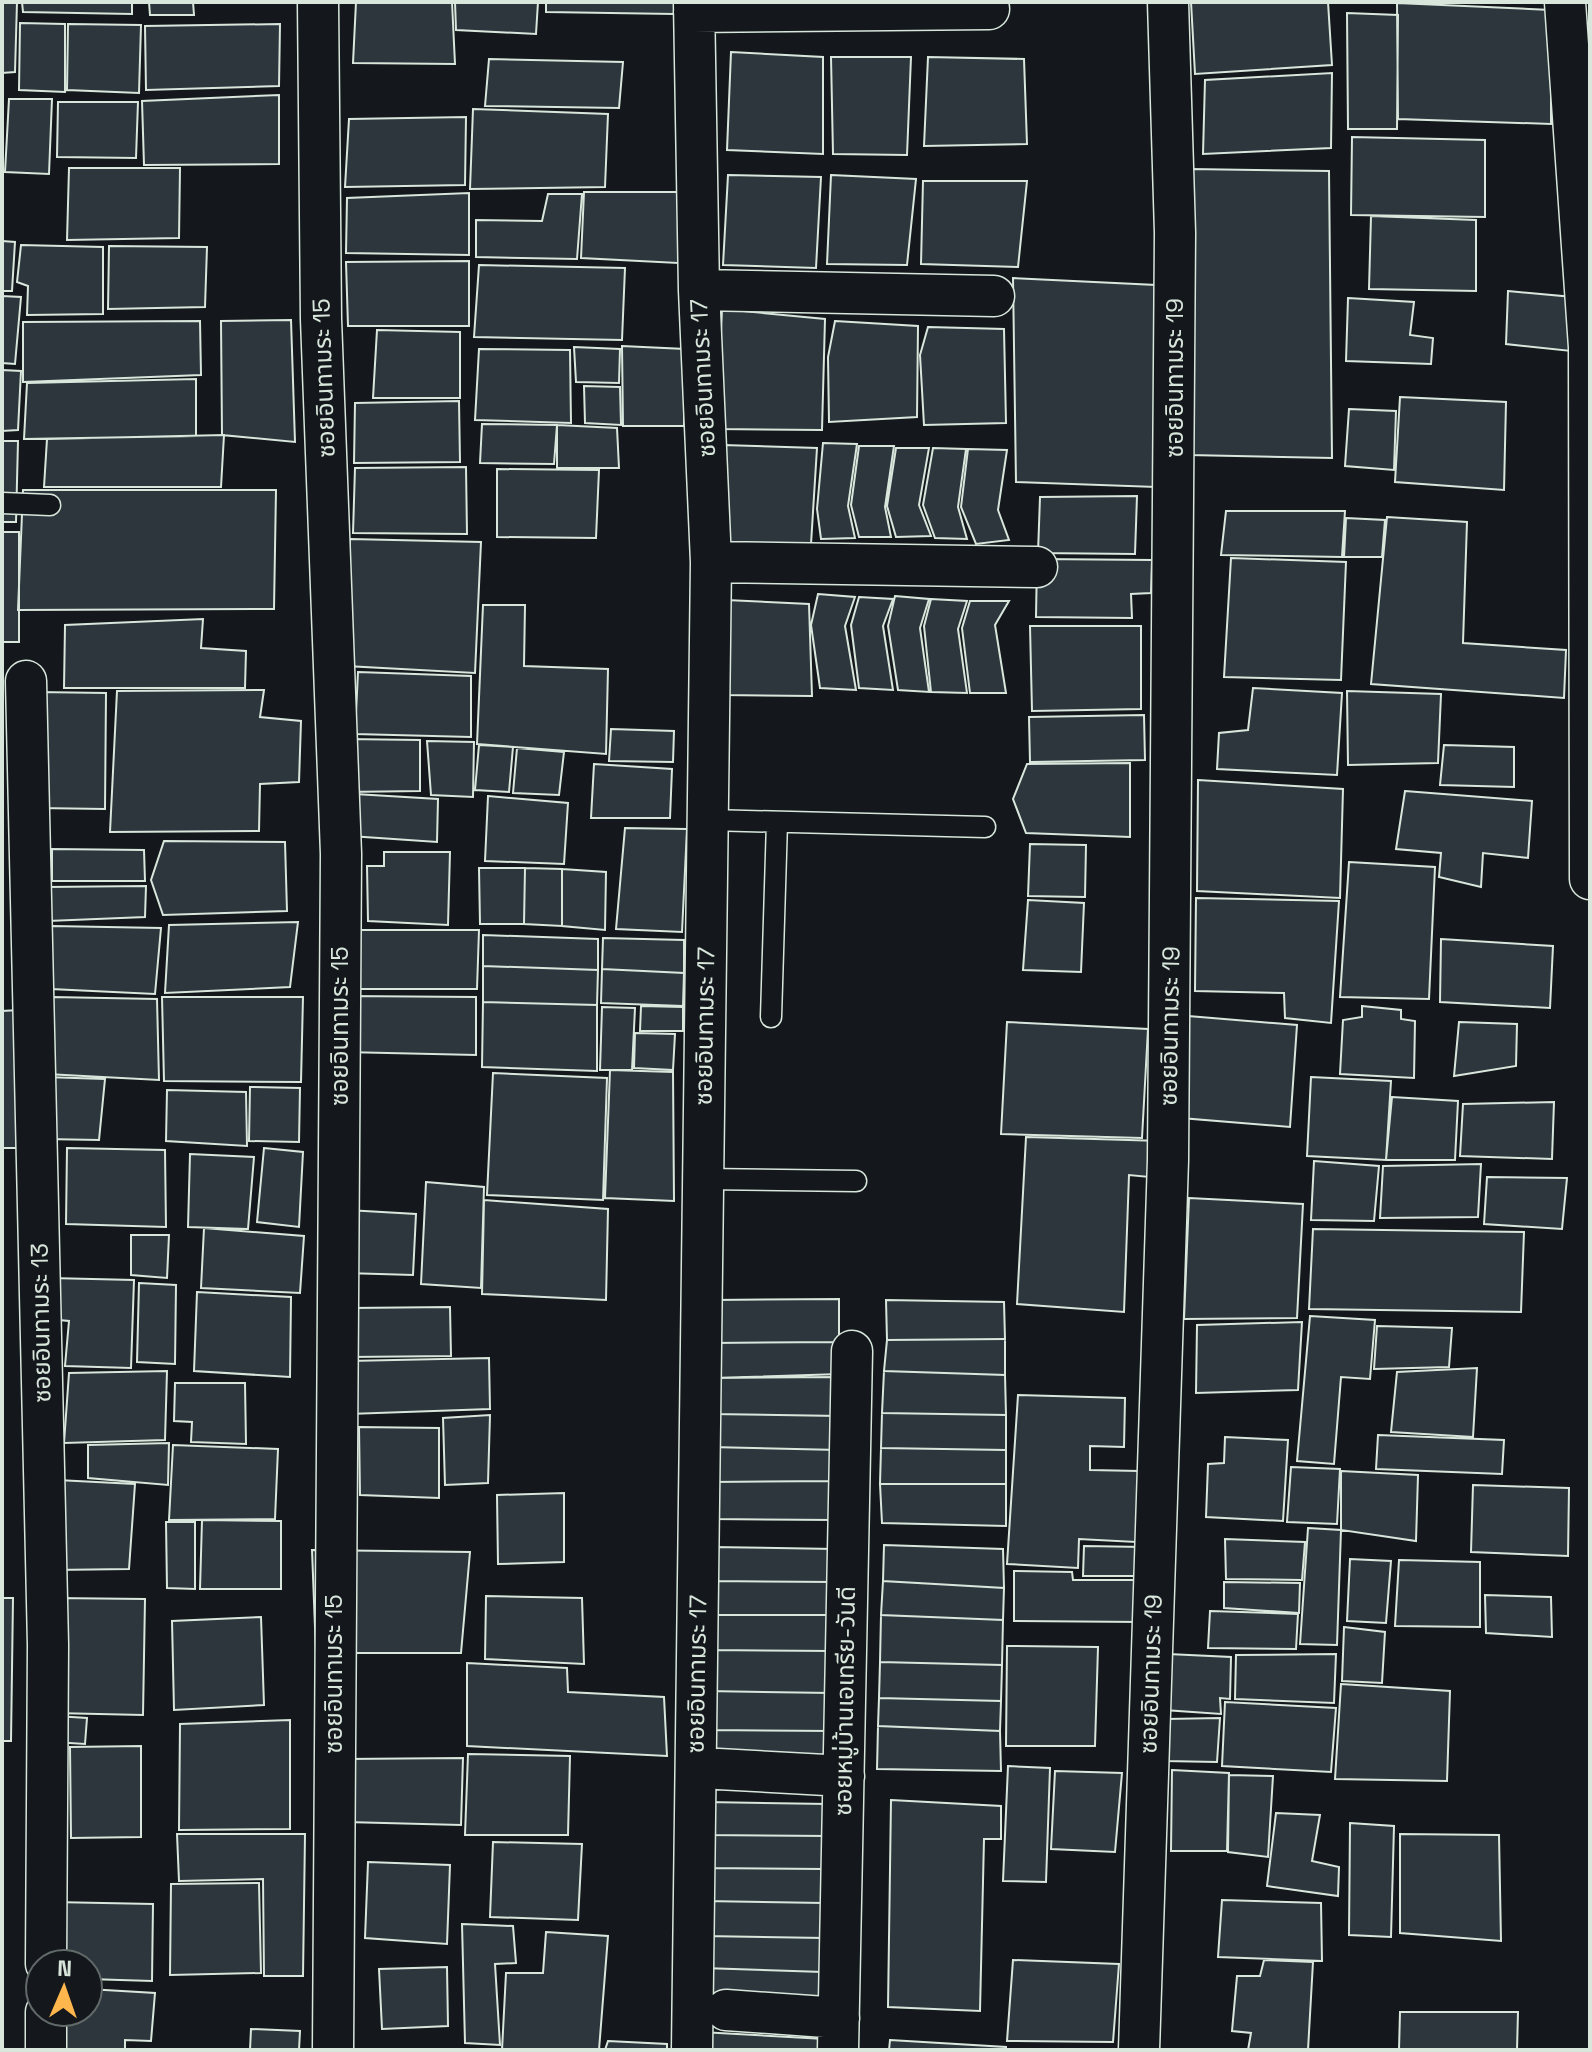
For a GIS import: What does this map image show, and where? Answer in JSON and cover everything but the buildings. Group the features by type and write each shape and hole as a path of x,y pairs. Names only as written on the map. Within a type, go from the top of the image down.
{"street":[{"name":"ซอยอินทามระ 15","path":"318,2 322,335 341,854 333,2050"},
{"name":"ซอยอินทามระ 19","path":"1139,2050 1168,1160 1175,233 1168,2"},
{"path":"1565,2 1589,347 1590,879"},
{"path":"694,7 989,9"},
{"name":"ซอยอินทามระ 17","path":"692,2050 711,562 699,290 694,7"},
{"path":"699,290 994,296"},
{"path":"711,562 1037,567"},
{"name":"ซอยอินทามระ 13","path":"26,681 48,1645 46,1948"},
{"name":"ซอยหมู่บ้านเอเทรีย-วันดี","path":"839,2034 852,1351"},
{"path":"718,1769 844,1776"},
{"path":"726,2010 839,2034"},
{"path":"46,2028 46,2050"}],"lane":[{"path":"2,503 50,505"},
{"path":"708,820 985,827"},
{"path":"771,1017 777,822"},
{"path":"703,1179 856,1181"}]}
